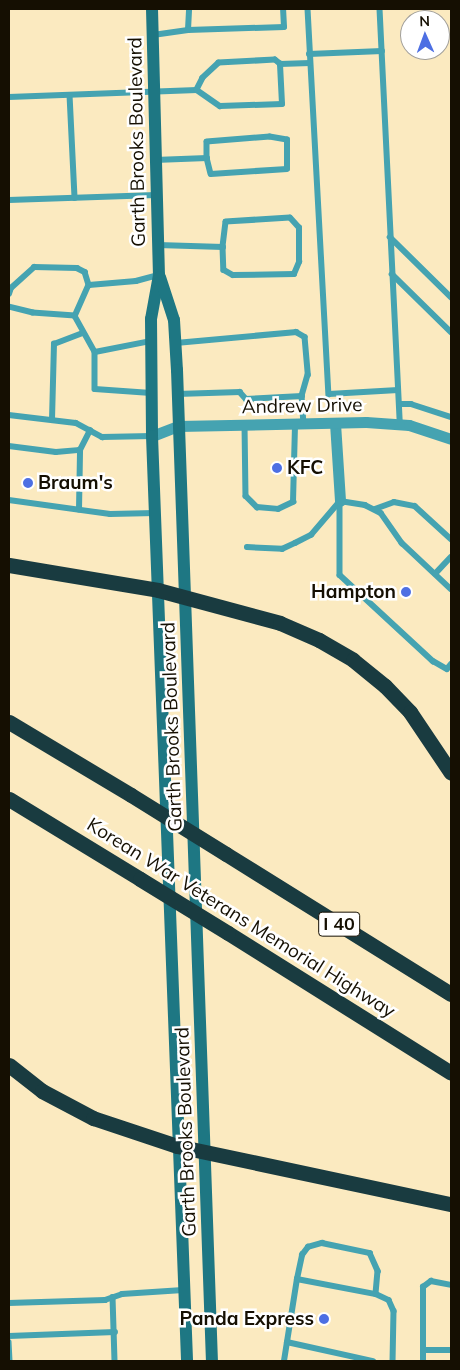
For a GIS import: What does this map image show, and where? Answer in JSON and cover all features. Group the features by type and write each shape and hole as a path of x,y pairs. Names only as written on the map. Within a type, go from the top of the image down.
{"highway":[{"path":"9,565 158,590 280,623 352,660 410,712 451,773"},
{"name":"I 40","path":"9,722 451,994"},
{"name":"Korean War Veterans Memorial Highway","path":"9,799 451,1073"},
{"path":"9,1064 42,1091 93,1118 177,1146 451,1204"}],"street":[{"name":"Garth Brooks Boulevard","path":"152,9 159,275 151,319 152,436 186,1361"},
{"name":"Garth Brooks Boulevard","path":"159,275 174,320 176,343 212,1361"},
{"name":"Andrew Drive","path":"152,436 178,426 335,423 400,424 451,439"},
{"path":"335,423 340,501"}],"lane":[{"path":"188,30 189,9"},
{"path":"153,35 188,30 284,27 283,9"},
{"path":"308,9 329,394 398,390"},
{"path":"380,9 400,424"},
{"path":"309,54 382,51"},
{"path":"197,90 203,78 219,63 276,60 280,64 310,63"},
{"path":"9,97 197,90 220,106 282,104 280,64"},
{"path":"70,95 75,198"},
{"path":"270,137 287,140 287,169 212,174 207,158 207,142 270,137"},
{"path":"155,160 207,158"},
{"path":"9,200 156,195"},
{"path":"290,218 299,228 299,262 294,274 233,275 224,270 223,247 226,222 290,218"},
{"path":"390,237 451,297"},
{"path":"158,245 223,247"},
{"path":"9,294 11,288 34,267 77,268 85,272 89,285 75,316 95,352 95,389 152,393"},
{"path":"392,274 451,332"},
{"path":"89,285 136,281 159,275"},
{"path":"9,307 33,313 75,316"},
{"path":"176,343 296,332 305,337 308,375 302,396 293,502 278,508 257,507 246,496 245,425"},
{"path":"52,420 54,344 83,333"},
{"path":"95,352 151,341"},
{"path":"178,394 240,392 246,399 302,396"},
{"path":"398,404 412,404 451,417"},
{"path":"9,416 76,423 102,437 152,436"},
{"path":"79,510 80,450 90,430"},
{"path":"9,446 56,452 80,450"},
{"path":"9,500 110,514 155,513"},
{"path":"340,501 376,509 391,523 402,543 451,589"},
{"path":"247,547 282,549 312,535 340,501"},
{"path":"340,501 340,575 433,661 447,669 451,664"},
{"path":"376,509 394,502 415,506 451,538"},
{"path":"435,574 451,557"},
{"path":"284,1361 302,1255 308,1247 322,1243 370,1254 378,1271 376,1294"},
{"path":"297,1279 376,1294 389,1300 394,1311 393,1361"},
{"path":"423,1361 423,1287 431,1281 451,1285"},
{"path":"9,1303 105,1300 122,1294 183,1290"},
{"path":"113,1297 116,1361"},
{"path":"9,1336 115,1332"},
{"path":"9,1342 10,1361"},
{"path":"287,1342 373,1361"},
{"path":"423,1350 451,1350"}],"place":[{"name":"KFC","path":"277,468"},
{"name":"Braum's","path":"28,483"},
{"name":"Hampton","path":"406,592"},
{"name":"Panda Express","path":"324,1319"}]}
